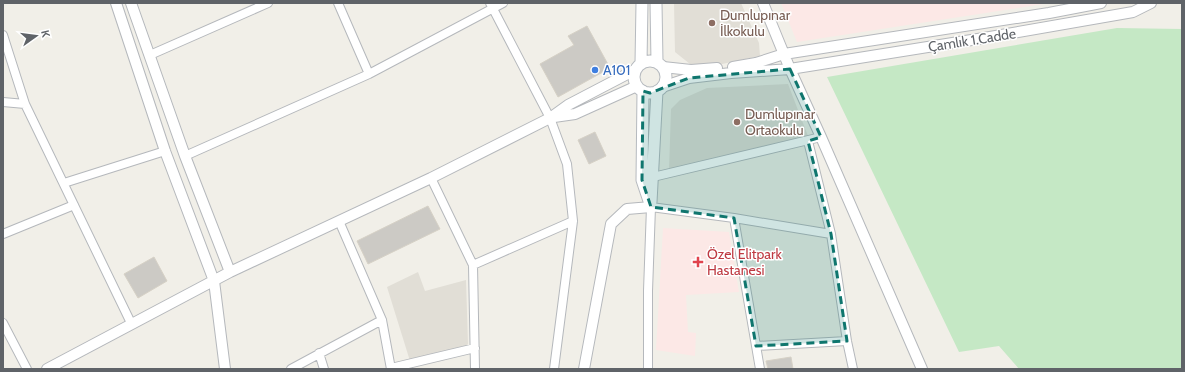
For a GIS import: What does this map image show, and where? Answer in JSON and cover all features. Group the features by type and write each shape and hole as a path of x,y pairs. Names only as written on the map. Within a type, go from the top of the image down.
{"main road":[{"path":"642,3 638,67 634,78 640,89 642,180 651,207"},
{"path":"640,89 650,93 660,89 666,81 666,74 660,64 656,3"},
{"path":"638,67 648,60 660,64"},
{"path":"651,207 660,89"}],"street":[{"path":"116,3 165,150 214,281 225,369"},
{"path":"131,3 185,156 230,272"},
{"path":"150,55 268,3"},
{"path":"338,3 369,74"},
{"path":"185,156 369,74 491,6 502,3"},
{"path":"763,3 790,69 922,369"},
{"path":"660,64 691,70 738,67 784,54 1101,3"},
{"name":"Çamlık 1.Cadde","path":"660,89 689,78 731,73 790,69 976,39 1133,12 1151,3"},
{"path":"491,6 550,118 567,164 573,221 554,369"},
{"path":"3,34 25,104 131,324"},
{"path":"47,369 230,272 431,178 550,118 568,105 638,67"},
{"path":"550,118 575,114 640,89"},
{"path":"3,102 25,104"},
{"path":"653,177 821,137"},
{"path":"808,141 831,234 852,369"},
{"path":"64,184 165,150"},
{"path":"431,178 473,265 476,369"},
{"path":"3,234 74,205"},
{"path":"648,369 648,291 651,207"},
{"path":"584,369 611,224 627,209 651,207 734,218 831,234"},
{"path":"734,218 760,369"},
{"path":"339,221 382,320 391,369 475,348"},
{"path":"473,265 573,221"},
{"path":"291,369 382,320"},
{"path":"3,323 27,369"},
{"path":"756,346 847,341"},
{"path":"319,353 324,369"}],"highlighted area":[{"path":"790,69 821,137 808,141 831,234 847,341 756,346 734,218 651,207 642,180 643,91 650,93 689,78"}],"shaded area":[{"name":"Dumlupınar İlkokulu","path":"674,3 741,3 759,43 760,56 708,67 690,64 675,52"},
{"path":"781,3 1050,3 797,42"},
{"name":"Dumlupınar Ortaokulu","path":"788,84 808,136 669,171 671,109 680,100 707,88"},
{"name":"Özel Elitpark Hastanesi","path":"663,228 729,232 739,292 686,295 688,332 696,333 695,356 656,350"},
{"path":"418,272 425,291 466,280 468,344 465,348 410,361 387,287"}],"green space":[{"path":"1117,28 1182,29 1182,369 1019,369 999,346 959,352 827,77"}],"building":[{"path":"587,26 610,68 558,97 540,64 574,45 568,36"},
{"path":"595,132 606,156 589,164 578,140"},
{"path":"428,206 440,229 368,264 357,241"},
{"path":"154,257 167,281 138,298 124,274"},
{"path":"791,357 793,369 768,369 766,361"}],"place":[{"name":"Dumlupınar İlkokulu","path":"712,23"},
{"name":"A101","path":"595,70"},
{"name":"Dumlupınar Ortaokulu","path":"737,122"},
{"name":"Özel Elitpark Hastanesi","path":"698,262"}]}
